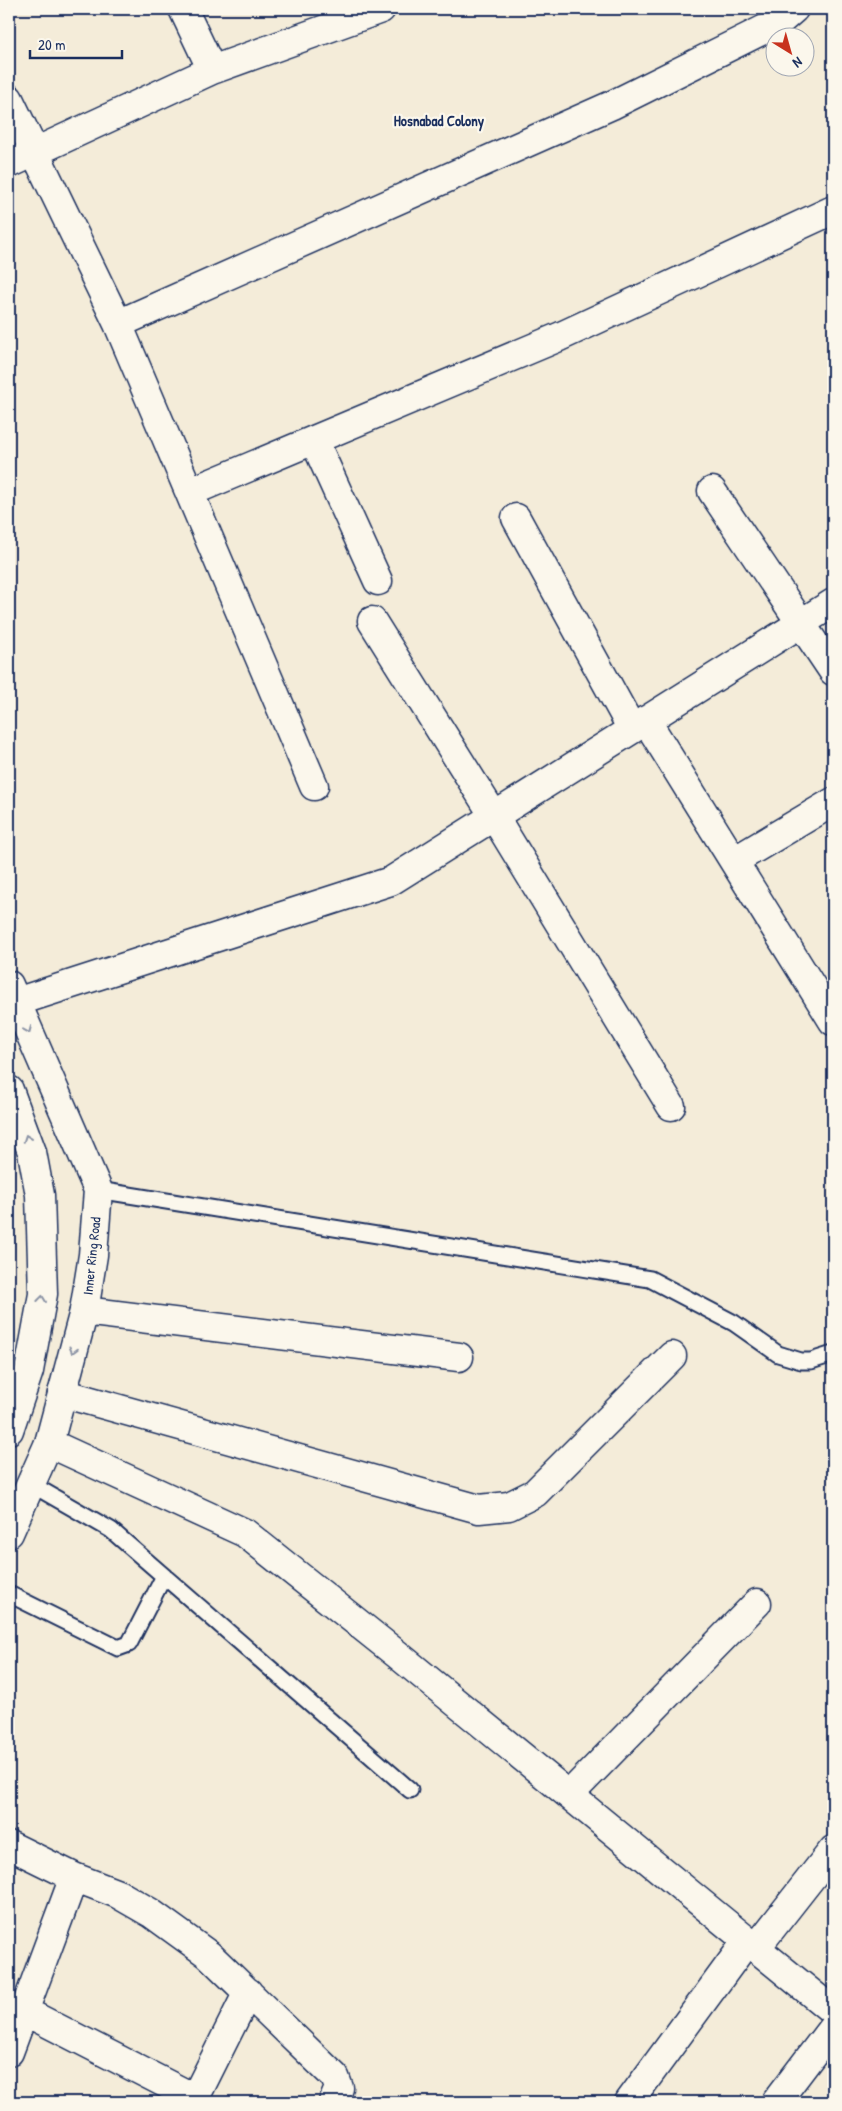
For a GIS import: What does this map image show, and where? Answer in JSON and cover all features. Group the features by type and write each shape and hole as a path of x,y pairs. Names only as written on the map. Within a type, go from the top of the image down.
{"main road":[{"path":"183,9 212,70"},
{"path":"118,324 612,104 779,22 794,9"},
{"path":"9,164 212,70 377,10"},
{"path":"9,99 118,324 314,786"},
{"path":"190,492 559,337 833,210"},
{"path":"314,440 378,581"},
{"path":"712,490 833,671"},
{"path":"516,518 639,724 734,861 833,1021"},
{"path":"13,994 390,881 833,603"},
{"path":"372,622 494,816 671,1106"},
{"path":"734,861 833,802"},
{"name":"Inner Ring Road","path":"9,1533 49,1443 84,1311 92,1263 98,1190 13,994"},
{"path":"9,1090 32,1152 40,1195 43,1248 43,1294 30,1371 11,1419"},
{"path":"84,1311 459,1357"},
{"path":"62,1394 479,1509 509,1506 535,1493 672,1356"},
{"path":"49,1443 245,1533 833,2011"},
{"path":"569,1795 756,1603"},
{"path":"9,1845 74,1877 118,1894 209,1955 335,2078 339,2088 333,2102"},
{"path":"629,2102 752,1945 833,1850"},
{"path":"9,2052 74,1877"},
{"path":"24,2011 194,2100 248,1992"},
{"path":"776,2102 833,2027"}],"lane":[{"path":"98,1190 650,1279 734,1323 778,1354 801,1361 811,1361 833,1354"},
{"path":"31,1484 111,1530 410,1790"},
{"path":"9,1594 118,1648 129,1644 164,1576"}],"district":[{"name":"Hosnabad Colony","path":"439,120"}]}
